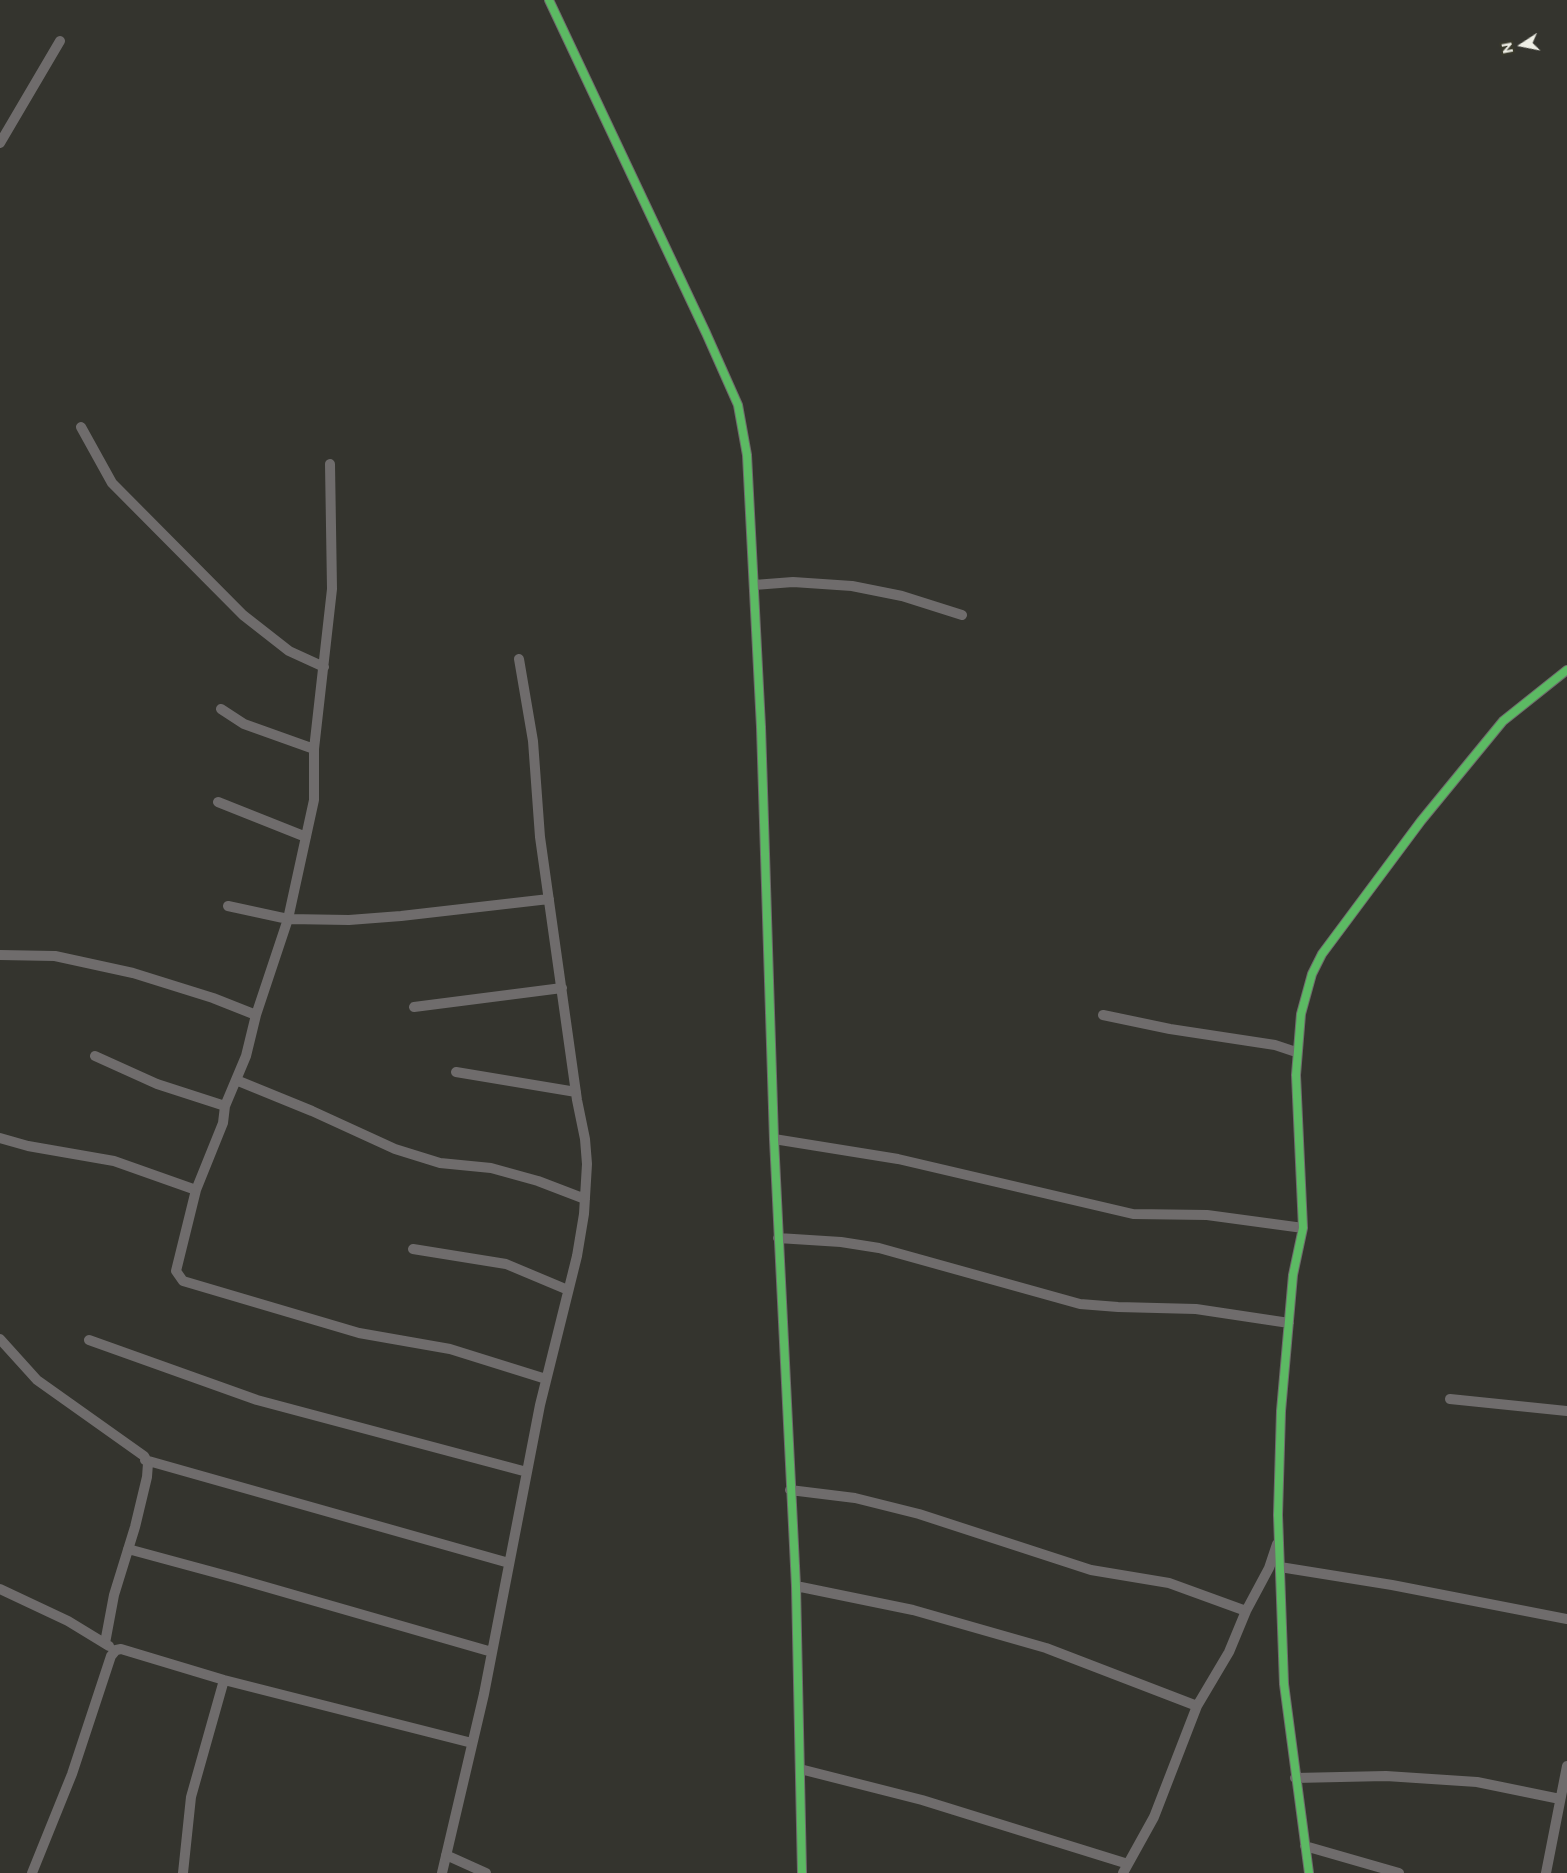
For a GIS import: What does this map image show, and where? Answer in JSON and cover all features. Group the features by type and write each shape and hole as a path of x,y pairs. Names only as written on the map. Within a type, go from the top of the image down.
{"street":[{"path":"549,0 738,405 747,455 762,727 774,1139 796,1586 802,1873"},
{"path":"0,143 60,41"},
{"path":"81,427 112,483 243,615 289,651 324,667"},
{"path":"330,464 332,589 314,749 314,800 288,919 256,1015 246,1056 225,1106 223,1123 196,1190 176,1271 183,1280 359,1333 450,1349 546,1379"},
{"path":"754,585 794,582 852,586 902,596 962,615"},
{"path":"442,1873 492,1652 546,1379 577,1256 585,1199 587,1164 540,837 533,742 519,659"},
{"path":"1309,1873 1284,1684 1279,1539 1281,1411 1293,1275 1303,1228 1296,1052 1306,991 1322,954 1421,821 1476,752 1503,722 1567,670"},
{"path":"221,709 244,724 314,749"},
{"path":"218,802 306,837"},
{"path":"228,906 288,919 349,920 549,899"},
{"path":"0,955 55,956 133,973 256,1015"},
{"path":"414,1007 562,988"},
{"path":"1103,1015 1170,1029 1275,1045 1296,1052"},
{"path":"95,1056 157,1084 225,1106"},
{"path":"456,1072 576,1092"},
{"path":"236,1080 312,1111 395,1149 440,1163 491,1168 538,1180 585,1199"},
{"path":"0,1138 28,1146 114,1161 196,1190"},
{"path":"774,1139 898,1159 1133,1214 1207,1214 1303,1228"},
{"path":"778,1238 841,1242 879,1248 1080,1304 1196,1309 1289,1323"},
{"path":"413,1249 506,1264 568,1290"},
{"path":"0,1339 37,1380 145,1460 509,1563"},
{"path":"89,1340 257,1400 527,1472"},
{"path":"1450,1399 1567,1411"},
{"path":"105,1643 114,1595 148,1477 145,1460"},
{"path":"790,1490 854,1498 919,1514 1091,1570 1169,1583 1246,1611"},
{"path":"800,1769 922,1800 1126,1869 1154,1817 1197,1706 1229,1652 1246,1611 1269,1568 1279,1539"},
{"path":"128,1550 235,1578 492,1652"},
{"path":"1280,1568 1412,1588 1567,1619"},
{"path":"796,1586 913,1610 1046,1648 1197,1706"},
{"path":"0,1589 68,1622 116,1650"},
{"path":"32,1873 72,1774 111,1656 116,1650 122,1649 224,1680 472,1743"},
{"path":"183,1873 190,1797 224,1680"},
{"path":"1546,1873 1567,1766"},
{"path":"1295,1778 1386,1776 1477,1782 1560,1799"},
{"path":"1305,1846 1399,1873"},
{"path":"446,1855 486,1873"}],"cycle path":[{"path":"549,0 738,405 747,455 761,727 774,1139 796,1586 802,1873"},
{"path":"1309,1873 1284,1684 1278,1515 1281,1411 1293,1275 1303,1228 1296,1075 1301,1014 1312,974 1322,954 1421,821 1503,721 1567,670"}]}
